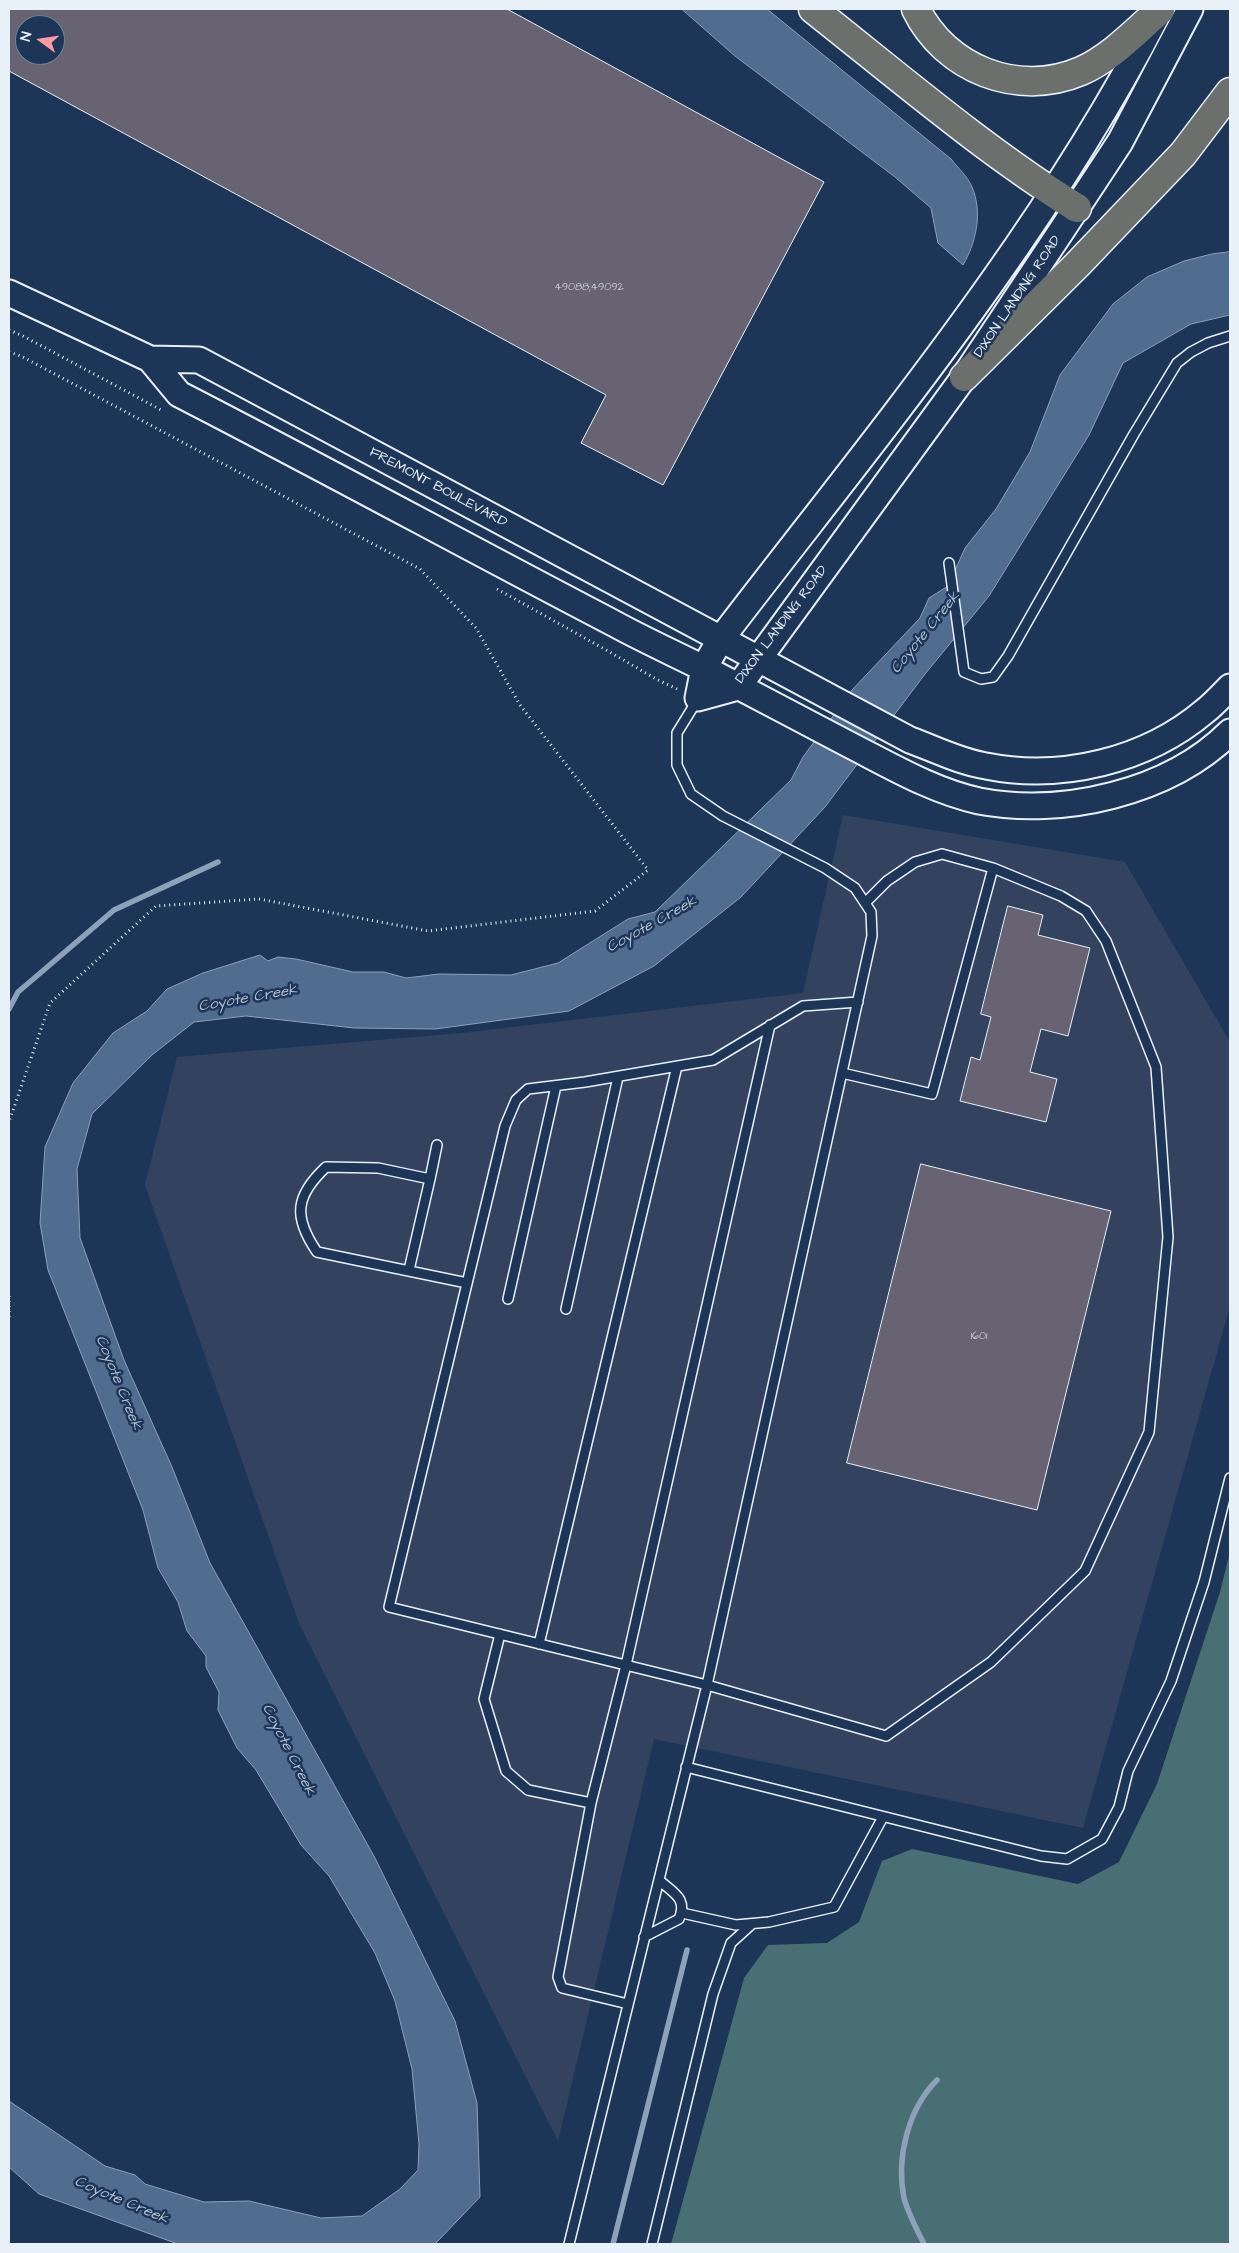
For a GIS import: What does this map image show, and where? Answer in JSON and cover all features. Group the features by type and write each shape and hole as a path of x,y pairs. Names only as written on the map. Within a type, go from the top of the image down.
{"highway":[{"path":"814,9 966,128 1076,208"},
{"path":"916,9 935,40 971,68 1014,80 1036,82 1082,71 1101,60 1160,10"},
{"path":"964,377 1184,154 1230,92"}],"main road":[{"name":"DIXON LANDING ROAD","path":"698,698 738,686 759,660 964,377 1120,142 1190,9"},
{"path":"698,698 704,668 720,640 984,294 1109,106 1160,10"},
{"name":"FREMONT BOULEVARD","path":"9,293 150,359 199,360 910,740 960,759 985,766 1037,771 1088,766 1122,757 1150,746 1205,712 1230,687"},
{"name":"FREMONT BOULEVARD","path":"150,359 179,394 618,626 704,668 892,767 948,792 1006,805 1068,804 1103,799 1134,790 1165,776 1196,759 1230,732"}],"lane":[{"path":"949,563 964,672 981,679 993,677 1008,656 1134,434 1177,363 1191,352 1208,343 1230,336"},
{"path":"569,2244 707,1685 872,936 871,912 854,888 825,868 723,816 691,794 677,765 677,733 698,698"},
{"path":"858,1002 803,1006 713,1060 618,1077 528,1089 516,1100 505,1126 389,1607 707,1685 886,1736 991,1662 1085,1571 1149,1432 1168,1237 1156,1067 1106,941 1086,911 1061,896 992,868 942,854 915,862 887,881 865,903"},
{"path":"842,1073 932,1094 992,868"},
{"path":"628,2004 562,1988 558,1977 591,1803 626,1665 770,1025"},
{"path":"540,1644 677,1066"},
{"path":"566,1309 618,1077"},
{"path":"508,1299 556,1086"},
{"path":"409,1270 437,1145"},
{"path":"430,1179 378,1168 326,1167 311,1181 300,1206 305,1234 317,1252 467,1283"},
{"path":"686,1767 1041,1856 1067,1859 1102,1839 1119,1808 1128,1772 1170,1681 1204,1582 1230,1478"},
{"path":"500,1634 484,1699 506,1771 528,1790 591,1803"},
{"path":"682,1913 736,1925 770,1922 834,1906 883,1817"},
{"path":"644,1937 679,1919 682,1913 683,1905 680,1899 658,1880"},
{"path":"652,2244 713,1994 731,1943 752,1924"}],"path":[{"path":"9,330 24,336 170,414"},
{"path":"9,352 21,356 420,569 476,628 520,705 648,870 595,911 428,931 259,899 156,906 50,1003 9,1122"},
{"path":"491,586 608,650 656,680 698,698"},
{"path":"9,1296 9,1321"}],"shaded area":[{"path":"843,815 1125,862 1230,1042 1230,1306 1083,1828 654,1739 558,2141 299,1623 145,1185 177,1057 461,1033 803,993"}],"green space":[{"path":"1230,1552 1230,2244 671,2244 744,1978 768,1945 827,1943 859,1922 882,1861 912,1849 1078,1884 1119,1862 1157,1784 1220,1592"}],"water":[{"path":"682,9 767,9 951,159 970,183 977,207 974,237 963,265 938,243 931,208 895,177 735,56"},
{"name":"Coyote Creek","path":"1230,252 1230,315 1191,324 1123,363 1089,435 989,596 925,674 825,807 741,897 654,966 569,1011 435,1029 354,1028 246,1016 194,1022 152,1055 92,1114 77,1169 80,1238 124,1360 172,1467 210,1563 375,1858 455,2021 477,2103 480,2197 435,2244 178,2244 39,2194 9,2167 9,2101 105,2166 135,2175 145,2184 204,2202 249,2201 321,2218 362,2216 400,2189 418,2170 419,2144 412,2069 395,2001 375,1953 329,1876 301,1845 256,1770 237,1748 218,1710 219,1692 206,1667 206,1656 187,1631 178,1602 158,1568 143,1510 48,1270 40,1223 45,1147 73,1083 113,1033 147,1011 167,989 203,973 260,955 268,961 278,957 296,959 353,972 384,972 406,978 439,974 511,975 558,963 628,919 655,912 791,780 803,757 852,690 920,618 929,598 948,586 965,548 996,509 1030,452 1060,375 1113,304 1147,277 1184,261"}],"building":[{"path":"9,9 507,9 824,182 663,485 581,443 606,395 9,71"},
{"path":"1008,906 1043,915 1038,935 1090,948 1068,1036 1041,1029 1030,1072 1057,1079 1046,1122 960,1101 971,1057 980,1060 991,1017 981,1014"},
{"path":"921,1164 1111,1211 1037,1510 847,1463"}],"waterway":[{"path":"9,1009 18,992 114,910 218,862"},
{"path":"613,2244 687,1950"},
{"path":"924,2244 904,2198 902,2183 903,2151 918,2105 937,2080"}]}
